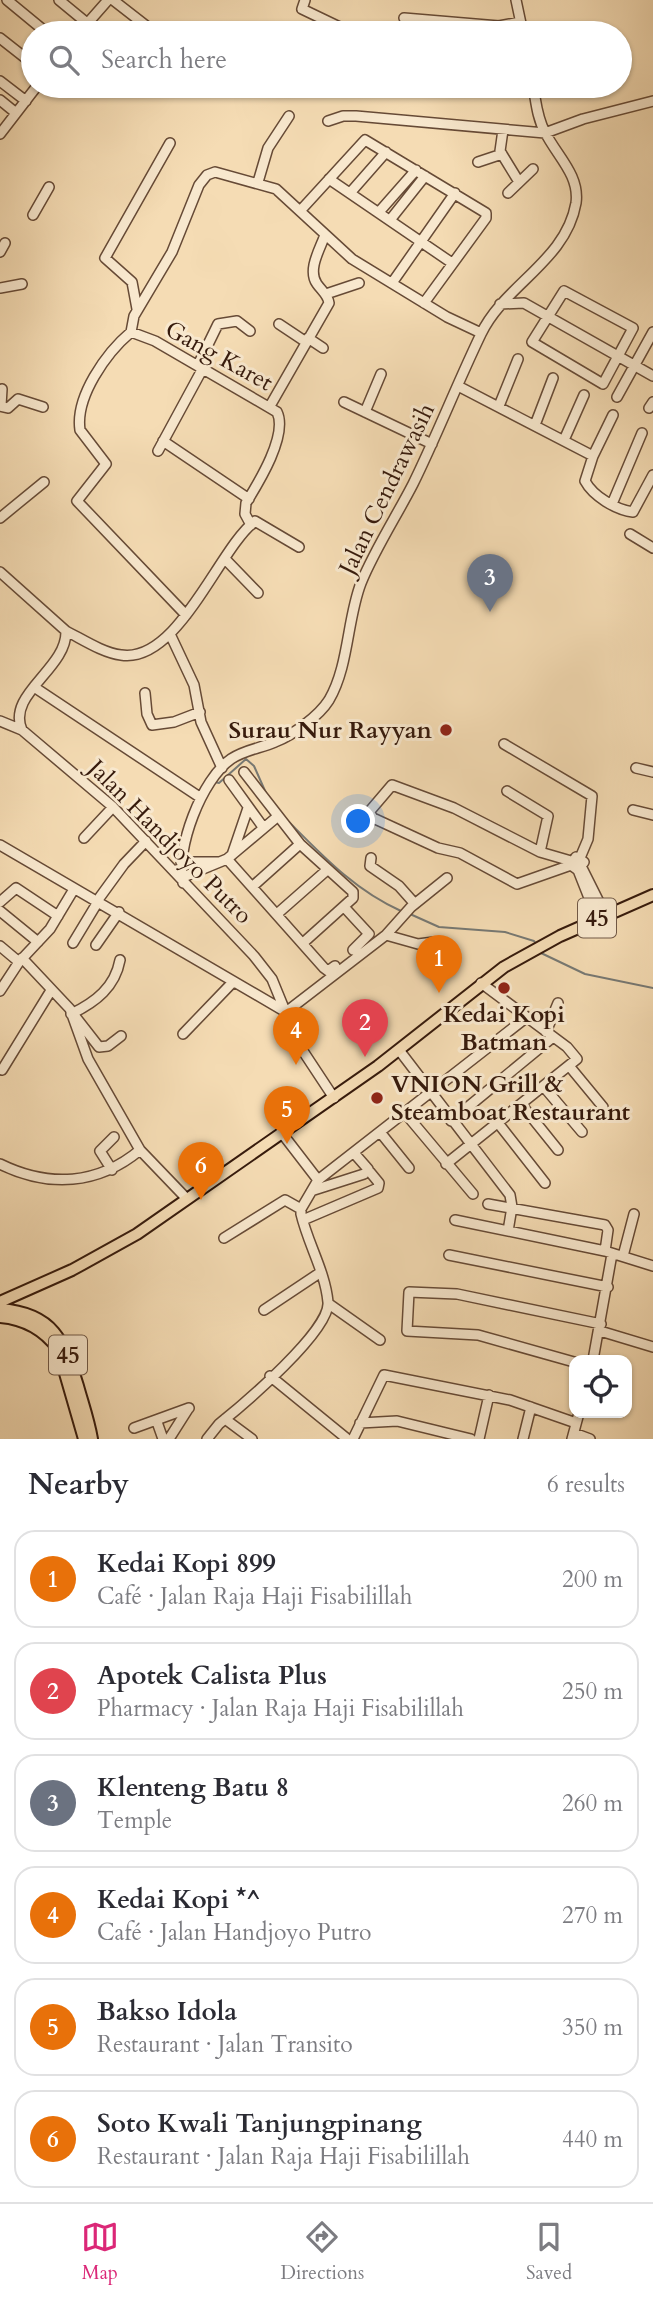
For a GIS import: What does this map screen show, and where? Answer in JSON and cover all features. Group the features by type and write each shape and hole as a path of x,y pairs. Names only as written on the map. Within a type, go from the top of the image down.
{"main road":[{"name":"45","path":"0,1302 118,1246 334,1098 399,1050 481,983 518,958 601,916 653,895"},
{"path":"19,1295 13,1304 22,1313"},
{"name":"45","path":"0,1309 22,1313 47,1325 65,1345 92,1439"},
{"name":"45","path":"0,1317 31,1325 51,1339 58,1349 84,1439"}],"street":[{"path":"7,0 32,21"},
{"path":"59,0 85,21"},
{"path":"89,21 108,0"},
{"path":"113,0 140,21"},
{"path":"304,0 302,9 327,21"},
{"path":"516,0 520,21"},
{"path":"404,19 431,21"},
{"path":"0,38 21,55"},
{"path":"0,81 21,97"},
{"path":"22,98 26,101"},
{"path":"0,134 28,98"},
{"name":"Jalan Cendrawasih","path":"182,880 181,862 188,830 201,798 222,768 233,758 292,733 328,701 338,678 362,580 432,444 481,333 500,304 551,253 576,203 571,174 545,133 536,98"},
{"path":"0,100 16,113"},
{"path":"328,121 343,116 356,116 545,133 583,119 653,101"},
{"path":"258,182 264,157 289,116"},
{"path":"503,130 502,154 519,182"},
{"path":"300,211 364,140 455,193 487,215 424,303"},
{"path":"137,311 132,282 105,258 170,143"},
{"path":"350,193 386,152"},
{"path":"478,162 502,154"},
{"path":"508,193 533,169"},
{"path":"380,212 416,170"},
{"path":"131,332 137,311 172,252 203,178 215,172 276,189 352,259 424,303 481,333"},
{"path":"390,220 425,176"},
{"path":"329,179 452,263"},
{"path":"33,215 49,187"},
{"path":"392,283 455,193"},
{"path":"270,405 329,303 326,294 314,280 313,269 325,235"},
{"path":"0,288 22,284"},
{"path":"326,294 359,284"},
{"path":"522,284 524,303"},
{"path":"564,290 631,326 633,332 619,356 605,381 600,384 533,345 533,339 564,290"},
{"path":"500,304 524,303 653,376"},
{"path":"158,451 218,324 237,321 250,331"},
{"path":"279,324 323,348"},
{"name":"Gang Karet","path":"186,615 78,505 79,498 106,464 79,427 84,396 114,351 131,332 270,405 280,419 264,472 249,499"},
{"path":"617,397 653,332"},
{"path":"499,406 518,359"},
{"path":"365,412 382,374"},
{"path":"535,425 553,378"},
{"path":"458,386 593,456"},
{"path":"2,389 1,406 8,408 18,399 43,407"},
{"path":"564,440 584,395"},
{"path":"344,402 432,444"},
{"path":"612,415 585,481 589,488 612,504 633,512 653,475"},
{"path":"612,504 642,433"},
{"path":"163,441 249,499 245,510 253,523 299,547"},
{"path":"0,518 44,482"},
{"path":"0,572 66,631 121,655 145,650 170,634 253,523"},
{"path":"630,534 653,548"},
{"path":"226,560 258,593"},
{"path":"22,730 21,707 62,654 66,631"},
{"path":"170,634 194,685 210,745 222,768"},
{"path":"34,687 201,798"},
{"path":"145,693 147,714 152,725 174,722 200,712"},
{"name":"Jalan Handjoyo Putro","path":"0,721 22,730 113,807 254,956 272,979 299,1045 334,1098"},
{"path":"503,744 592,796 588,839 576,864 523,884 510,882 460,853 438,848 373,818 369,812 392,785 454,808 540,852 576,864 601,916"},
{"path":"636,768 653,772"},
{"path":"244,772 300,844 353,892 353,898 345,908 303,943"},
{"path":"229,780 263,827"},
{"path":"507,791 548,816 540,852"},
{"path":"84,838 113,807"},
{"path":"226,859 248,808"},
{"path":"633,810 653,815"},
{"path":"182,880 226,859 277,817"},
{"path":"73,943 124,864 146,841"},
{"path":"252,887 300,844"},
{"path":"0,845 74,889 99,899 232,983 286,1012 386,934 415,904 447,878"},
{"path":"371,858 370,866 399,886 415,904"},
{"path":"181,862 226,859"},
{"path":"226,859 324,968 330,970 369,934 345,908"},
{"path":"277,914 327,870"},
{"path":"0,902 16,888 58,916"},
{"path":"1,988 58,916 74,889"},
{"path":"0,911 38,942"},
{"path":"96,945 119,912"},
{"path":"386,934 418,944 434,942"},
{"path":"0,946 21,960 99,1047 108,1046 121,1036"},
{"path":"72,1014 89,1004 117,977 120,960"},
{"path":"183,1034 232,983"},
{"path":"446,1164 569,1067 576,1057 481,983"},
{"path":"2,1070 50,992"},
{"path":"451,1121 549,1034 558,1003"},
{"path":"72,1014 88,1059 140,1150 187,1199"},
{"path":"207,1439 315,1334 326,1317 329,1304 301,1209 316,1185 527,1017"},
{"path":"399,1050 510,1195 512,1207 508,1230"},
{"path":"569,1067 603,1107"},
{"path":"544,1087 582,1132"},
{"path":"521,1104 558,1150"},
{"path":"405,1113 473,1194"},
{"path":"498,1123 539,1176"},
{"path":"281,1132 316,1185"},
{"path":"380,1132 409,1168"},
{"path":"112,1170 100,1151 114,1137"},
{"path":"0,1164 26,1175 69,1180 93,1177 112,1170 140,1150"},
{"path":"303,1220 378,1188 379,1182 367,1172 354,1153"},
{"path":"316,1185 367,1172"},
{"path":"224,1238 285,1200 301,1209"},
{"path":"488,1204 607,1226 608,1287 594,1355"},
{"path":"623,1256 634,1214"},
{"path":"455,1220 623,1256 653,1265"},
{"path":"449,1255 608,1287"},
{"path":"264,1310 321,1272"},
{"path":"569,1361 478,1335 407,1331 409,1292 457,1294 600,1328 653,1347"},
{"path":"329,1304 380,1340"},
{"path":"353,1439 384,1375 489,1395 569,1416"},
{"path":"270,1376 346,1438"},
{"path":"479,1439 489,1395"},
{"path":"523,1439 531,1407"},
{"path":"134,1428 157,1422 189,1408 169,1439"},
{"path":"577,1418 573,1436 590,1439"},
{"path":"225,1419 252,1439"},
{"path":"360,1423 397,1421 471,1439"},
{"path":"157,1422 163,1439"}],"waterway":[{"path":"215,782 219,783 246,759 254,766 266,793"},
{"path":"286,819 353,882 401,911"},
{"path":"410,914 439,927 505,932 534,941 537,945"},
{"path":"541,953 585,974 653,988"}],"place":[{"name":"Klenteng Batu 8","path":"490,612"},
{"name":"Surau Nur Rayyan","path":"446,730"},
{"name":"Kedai Kopi Batman","path":"504,988"},
{"name":"Kedai Kopi 899","path":"439,993"},
{"name":"Apotek Calista Plus","path":"365,1057"},
{"name":"Kedai Kopi *^","path":"296,1065"},
{"name":"VNION Grill & Steamboat Restaurant","path":"377,1098"},
{"name":"Bakso Idola","path":"287,1144"},
{"name":"Soto Kwali Tanjungpinang","path":"201,1200"}]}
